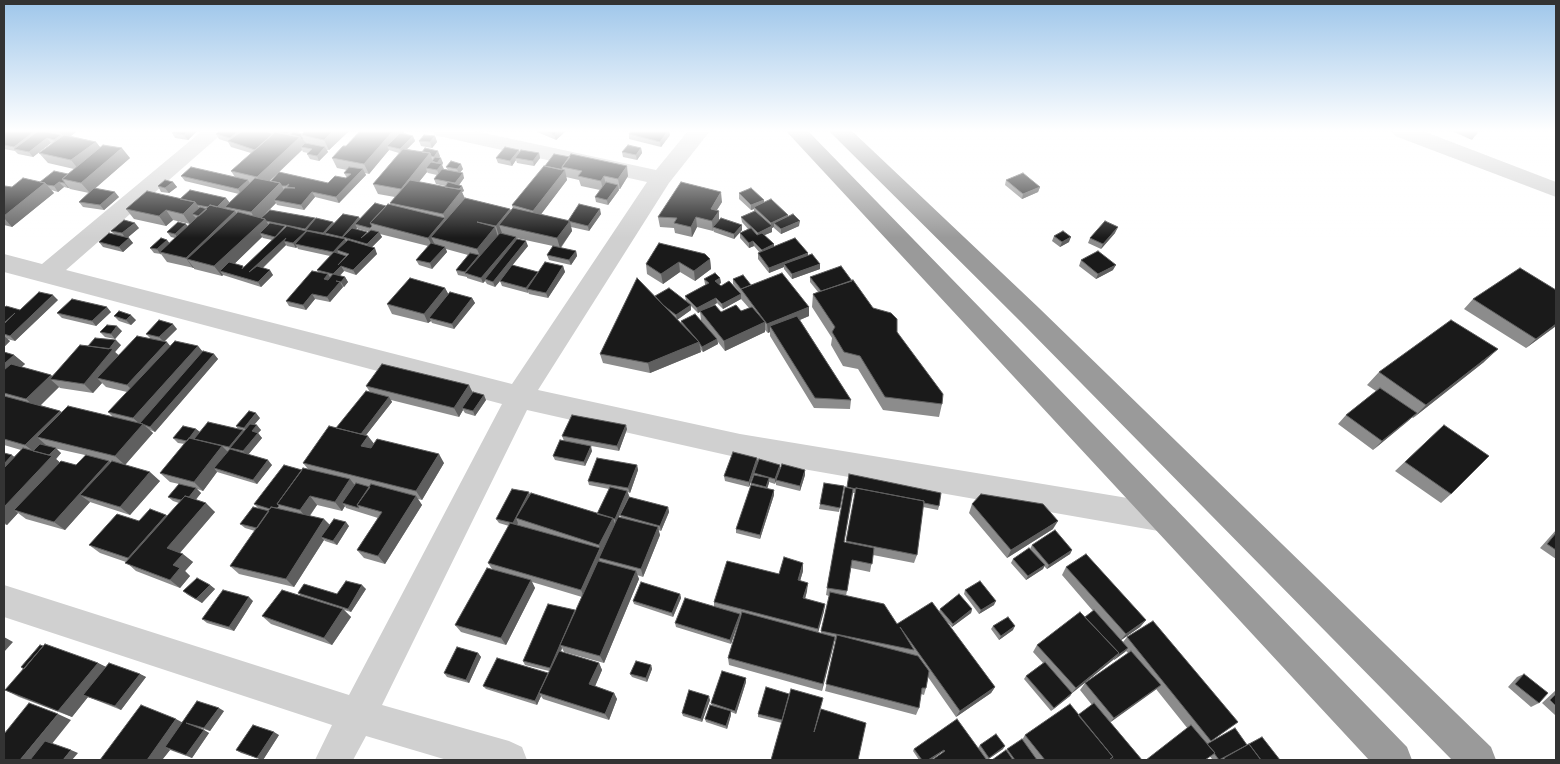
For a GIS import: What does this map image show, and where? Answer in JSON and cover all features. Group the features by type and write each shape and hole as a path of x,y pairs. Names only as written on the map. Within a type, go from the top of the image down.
{"highway":[{"path":"830,167 1394,760"},
{"path":"876,167 1030,315 1478,760"}],"street":[{"path":"47,273 173,167"},
{"path":"608,167 661,178"},
{"path":"333,760 358,716 519,397 661,178 670,167"},
{"path":"1495,167 1556,190"},
{"path":"4,263 519,397 740,446 1164,518"},
{"path":"4,601 358,716 508,760"}],"building":[{"path":"77,167 100,167 81,183 62,179"},
{"path":"191,167 248,180 238,189 181,176"},
{"path":"236,167 268,167 257,177 231,171"},
{"path":"349,167 363,169 336,197 312,192 301,205 274,200 285,188 295,188 287,187 289,184 282,186 280,183 271,181 279,172 328,183 335,176 346,178 351,174 344,173"},
{"path":"388,167 419,167 401,189 373,184"},
{"path":"427,167 440,167 437,170 426,168"},
{"path":"446,167 459,167 457,169"},
{"path":"543,167 565,170 533,211 512,205"},
{"path":"548,167 562,167 562,170"},
{"path":"562,167 627,167 618,179 604,176 601,181 578,176 582,171"},
{"path":"442,169 463,173 455,183 434,179"},
{"path":"54,171 68,174 62,179 65,183 59,182 54,186 40,182"},
{"path":"1023,173 1040,187 1023,194 1006,180"},
{"path":"23,178 45,183 4,216 4,187 12,187"},
{"path":"255,178 280,183 251,212 225,207"},
{"path":"165,180 173,182 165,188 158,186"},
{"path":"410,180 462,190 443,214 390,203"},
{"path":"448,182 462,186 459,189 445,187"},
{"path":"606,182 618,185 607,200 595,197"},
{"path":"681,182 721,192 711,209 719,211 712,221 696,217 691,227 674,223 677,218 658,217"},
{"path":"94,188 115,192 100,205 79,202"},
{"path":"751,188 764,200 751,205 739,193"},
{"path":"190,190 226,198 217,207 197,205 195,202 180,199"},
{"path":"147,191 195,202 183,214 166,210 159,216 126,209"},
{"path":"465,198 510,209 496,226 477,222 495,227 477,249 431,237"},
{"path":"771,199 788,215 771,223 754,207"},
{"path":"375,203 386,206 370,223 372,226 370,228 355,224"},
{"path":"388,204 445,218 428,238 370,223"},
{"path":"579,204 600,209 588,226 568,221"},
{"path":"210,205 235,211 186,258 160,252"},
{"path":"200,207 207,209 199,216 192,214"},
{"path":"513,208 570,221 557,238 499,225"},
{"path":"270,210 315,218 305,229 266,221 261,218"},
{"path":"755,211 772,226 758,233 741,217"},
{"path":"238,212 265,219 214,266 187,259"},
{"path":"343,214 359,217 342,237 325,233"},
{"path":"793,214 800,221 781,229 774,223"},
{"path":"316,218 333,222 323,233 306,230"},
{"path":"721,218 742,225 734,234 713,227"},
{"path":"124,220 135,223 122,233 111,231"},
{"path":"1105,221 1118,227 1103,244 1090,238"},
{"path":"178,222 186,224 175,234 167,232"},
{"path":"270,223 285,226 275,237 260,233"},
{"path":"287,226 306,231 293,243 284,241 286,238 249,272 257,266 270,270 258,282 220,271 229,262 243,266 242,269"},
{"path":"352,228 367,232 361,238 371,230 379,232 367,244 343,237"},
{"path":"751,228 757,235 762,233 774,244 762,250 753,241 749,243 740,233"},
{"path":"307,231 345,239 333,252 295,244"},
{"path":"1063,231 1071,237 1062,242 1054,236"},
{"path":"109,233 129,238 119,247 99,242"},
{"path":"500,233 516,237 481,278 465,273"},
{"path":"161,238 167,240 157,249 150,248"},
{"path":"795,238 808,253 769,268 758,253"},
{"path":"517,239 526,241 493,282 485,279"},
{"path":"348,240 375,248 353,270 341,266 333,274 317,270 334,252 346,256 338,265 349,254 337,250"},
{"path":"431,243 445,247 430,263 416,260"},
{"path":"659,243 705,254 710,259 694,271 679,262 661,274 646,264"},
{"path":"553,246 576,251 569,260 547,255"},
{"path":"1098,251 1116,265 1098,274 1081,260"},
{"path":"470,253 479,255 465,272 456,270"},
{"path":"812,254 820,264 792,274 784,264"},
{"path":"545,262 563,266 546,293 527,289"},
{"path":"512,265 538,272 526,288 500,281"},
{"path":"841,266 852,281 821,291 810,277"},
{"path":"1520,268 1556,290 1556,324 1536,339 1473,299"},
{"path":"312,271 328,274 324,279 328,280 333,274 345,277 341,282 336,281 340,282 327,297 312,294 303,305 286,301"},
{"path":"715,273 720,278 715,281 721,286 729,281 741,294 722,304 716,298 697,308 685,296 709,283 704,279"},
{"path":"782,273 809,307 767,324 741,289"},
{"path":"743,275 751,285 741,289 733,279"},
{"path":"410,278 445,288 424,314 387,304"},
{"path":"637,278 699,342 648,363 600,354"},
{"path":"853,280 873,308 891,313 897,319 897,332 943,394 942,404 885,397 860,356 844,352 832,332 835,327 813,294"},
{"path":"669,288 691,305 676,315 655,296"},
{"path":"39,292 53,295 10,336 4,334 4,324 15,313 4,323 4,308 6,306 20,310"},
{"path":"450,292 472,298 452,324 429,318"},
{"path":"72,299 107,307 92,321 57,313"},
{"path":"715,305 721,312 736,305 741,311 752,307 765,322 724,341 700,311"},
{"path":"119,311 131,315 126,320 114,316"},
{"path":"695,314 717,339 702,347 681,321"},
{"path":"797,316 851,400 815,398 770,326"},
{"path":"159,320 173,324 159,337 146,334"},
{"path":"1451,320 1498,349 1426,405 1379,372"},
{"path":"107,325 117,326 111,334 100,332"},
{"path":"137,336 167,342 127,385 97,378"},
{"path":"95,338 116,340 109,349 88,346"},
{"path":"175,341 198,346 133,418 108,412"},
{"path":"80,345 113,349 84,384 50,379"},
{"path":"203,351 214,354 150,427 140,423"},
{"path":"4,352 14,355 4,364"},
{"path":"11,364 51,375 26,399 4,393 4,370"},
{"path":"382,364 469,385 454,408 366,386"},
{"path":"1380,388 1417,413 1382,441 1346,415"},
{"path":"366,391 389,397 361,434 336,428"},
{"path":"473,392 484,395 473,411 462,408"},
{"path":"4,396 60,411 25,445 4,439"},
{"path":"68,406 143,424 115,456 37,437"},
{"path":"249,411 256,413 244,428 236,426"},
{"path":"572,415 626,425 617,446 562,436"},
{"path":"208,422 243,430 229,447 194,439"},
{"path":"250,424 257,425 252,431 258,433 243,451 230,448"},
{"path":"1444,425 1489,456 1451,494 1405,462"},
{"path":"183,426 196,429 187,441 173,438"},
{"path":"329,426 368,436 361,446 371,448 377,439 439,454 416,491 303,463"},
{"path":"189,438 222,446 194,482 160,473"},
{"path":"560,440 591,446 584,462 553,456"},
{"path":"40,444 56,448 49,455 33,451"},
{"path":"23,448 52,456 4,507 4,468"},
{"path":"230,449 268,460 253,480 214,468"},
{"path":"733,452 757,458 749,482 724,476"},
{"path":"4,453 12,455 4,464"},
{"path":"86,455 109,461 54,522 14,510 61,461 76,465"},
{"path":"597,458 637,465 628,488 588,481"},
{"path":"759,459 780,465 775,479 754,473"},
{"path":"112,461 150,472 120,507 80,495"},
{"path":"782,464 805,470 800,486 776,480"},
{"path":"284,465 302,470 277,504 279,506 277,508 271,507 270,509 254,504"},
{"path":"303,468 350,479 335,502 310,496 300,510 277,504"},
{"path":"849,474 941,493 939,506 924,503 924,501 847,487"},
{"path":"754,475 769,478 766,487 751,483"},
{"path":"356,483 370,487 357,505 359,508 342,503"},
{"path":"824,483 844,486 840,508 820,504"},
{"path":"179,484 196,488 189,497 185,496 181,500 168,497"},
{"path":"371,484 416,496 378,556 357,550 382,512 357,505"},
{"path":"751,485 774,490 760,535 736,529"},
{"path":"610,487 627,491 615,519 597,514"},
{"path":"845,487 853,489 844,542 874,548 872,564 852,560 847,591 827,588"},
{"path":"856,488 924,501 917,555 846,541"},
{"path":"512,489 529,492 513,523 496,519"},
{"path":"531,493 613,518 599,545 516,518"},
{"path":"981,494 1043,504 1058,521 1011,550 972,504"},
{"path":"185,496 206,503 167,548 183,554 173,565 180,568 170,580 125,563"},
{"path":"629,497 668,507 660,526 620,515"},
{"path":"253,507 269,511 257,528 240,524"},
{"path":"271,507 324,519 286,579 230,566"},
{"path":"150,509 166,515 128,558 89,545 117,514 139,521"},
{"path":"618,517 658,527 641,569 599,558"},
{"path":"334,519 346,522 333,541 321,537"},
{"path":"510,523 600,548 581,590 488,563"},
{"path":"1055,530 1072,550 1049,565 1032,545"},
{"path":"1556,533 1556,550 1547,544"},
{"path":"1029,548 1045,565 1028,576 1013,559"},
{"path":"1086,554 1146,620 1126,634 1066,567"},
{"path":"784,557 803,563 798,580 808,583 803,598 825,604 818,629 714,602 727,561 779,574"},
{"path":"598,561 636,571 600,656 560,645"},
{"path":"487,568 531,580 501,638 455,625"},
{"path":"197,578 210,585 196,599 183,591"},
{"path":"346,581 362,585 348,609 298,593 304,584 337,594"},
{"path":"980,581 996,601 981,610 965,590"},
{"path":"641,582 680,594 672,613 633,601"},
{"path":"223,590 249,597 229,627 202,619"},
{"path":"282,590 343,609 324,638 262,616"},
{"path":"830,592 884,604 897,624 932,602 995,687 960,711 900,627 914,650 821,631"},
{"path":"959,594 972,609 953,624 940,609"},
{"path":"685,598 740,614 730,640 675,623"},
{"path":"548,604 575,610 550,668 523,661"},
{"path":"1094,610 1128,648 1117,656 1119,653 1085,617"},
{"path":"742,612 835,637 823,684 728,658"},
{"path":"1080,612 1119,653 1076,688 1037,645"},
{"path":"1008,617 1015,626 1001,636 993,626"},
{"path":"1153,621 1238,722 1211,741 1127,637"},
{"path":"837,635 918,656 929,671 926,688 922,688 919,708 826,684"},
{"path":"45,644 98,663 58,711 5,690"},
{"path":"40,645 43,646 24,669 21,667"},
{"path":"457,647 478,653 466,680 444,673"},
{"path":"559,651 599,663 589,684 614,693 605,714 539,693"},
{"path":"1131,651 1161,685 1114,718 1085,683"},
{"path":"497,658 548,673 535,701 483,686"},
{"path":"636,661 651,665 646,678 630,674"},
{"path":"1045,662 1072,693 1054,708 1026,676"},
{"path":"109,663 140,674 115,706 83,695"},
{"path":"722,671 746,678 735,711 711,703"},
{"path":"1524,674 1548,693 1539,703 1515,684"},
{"path":"766,687 789,694 782,720 758,714"},
{"path":"791,689 823,698 814,732 821,709 866,723 858,760 771,760"},
{"path":"689,690 709,696 701,719 682,713"},
{"path":"1556,694 1556,706 1550,700"},
{"path":"197,701 219,708 204,728 186,723 204,730 186,755 165,747"},
{"path":"29,703 58,714 20,760 4,760 4,734"},
{"path":"1094,703 1142,760 1110,759 1113,757 1078,715"},
{"path":"1070,704 1113,757 1109,760 1045,760 1025,735"},
{"path":"141,705 176,719 147,760 100,760"},
{"path":"710,705 731,711 726,726 705,719"},
{"path":"957,719 986,759 932,760 944,750 928,760 922,760 914,749"},
{"path":"253,725 274,732 257,758 236,750"},
{"path":"1191,725 1215,753 1205,760 1146,760"},
{"path":"1235,728 1247,745 1219,760 1207,744"},
{"path":"996,734 1005,746 989,758 980,745"},
{"path":"1262,737 1280,760 1261,760 1249,744"},
{"path":"1022,739 1037,760 1015,760 1007,749"},
{"path":"45,741 71,750 63,760 30,760"},
{"path":"1249,744 1261,760 1225,760 1224,758"},
{"path":"1006,750 1013,760 992,760"}]}
